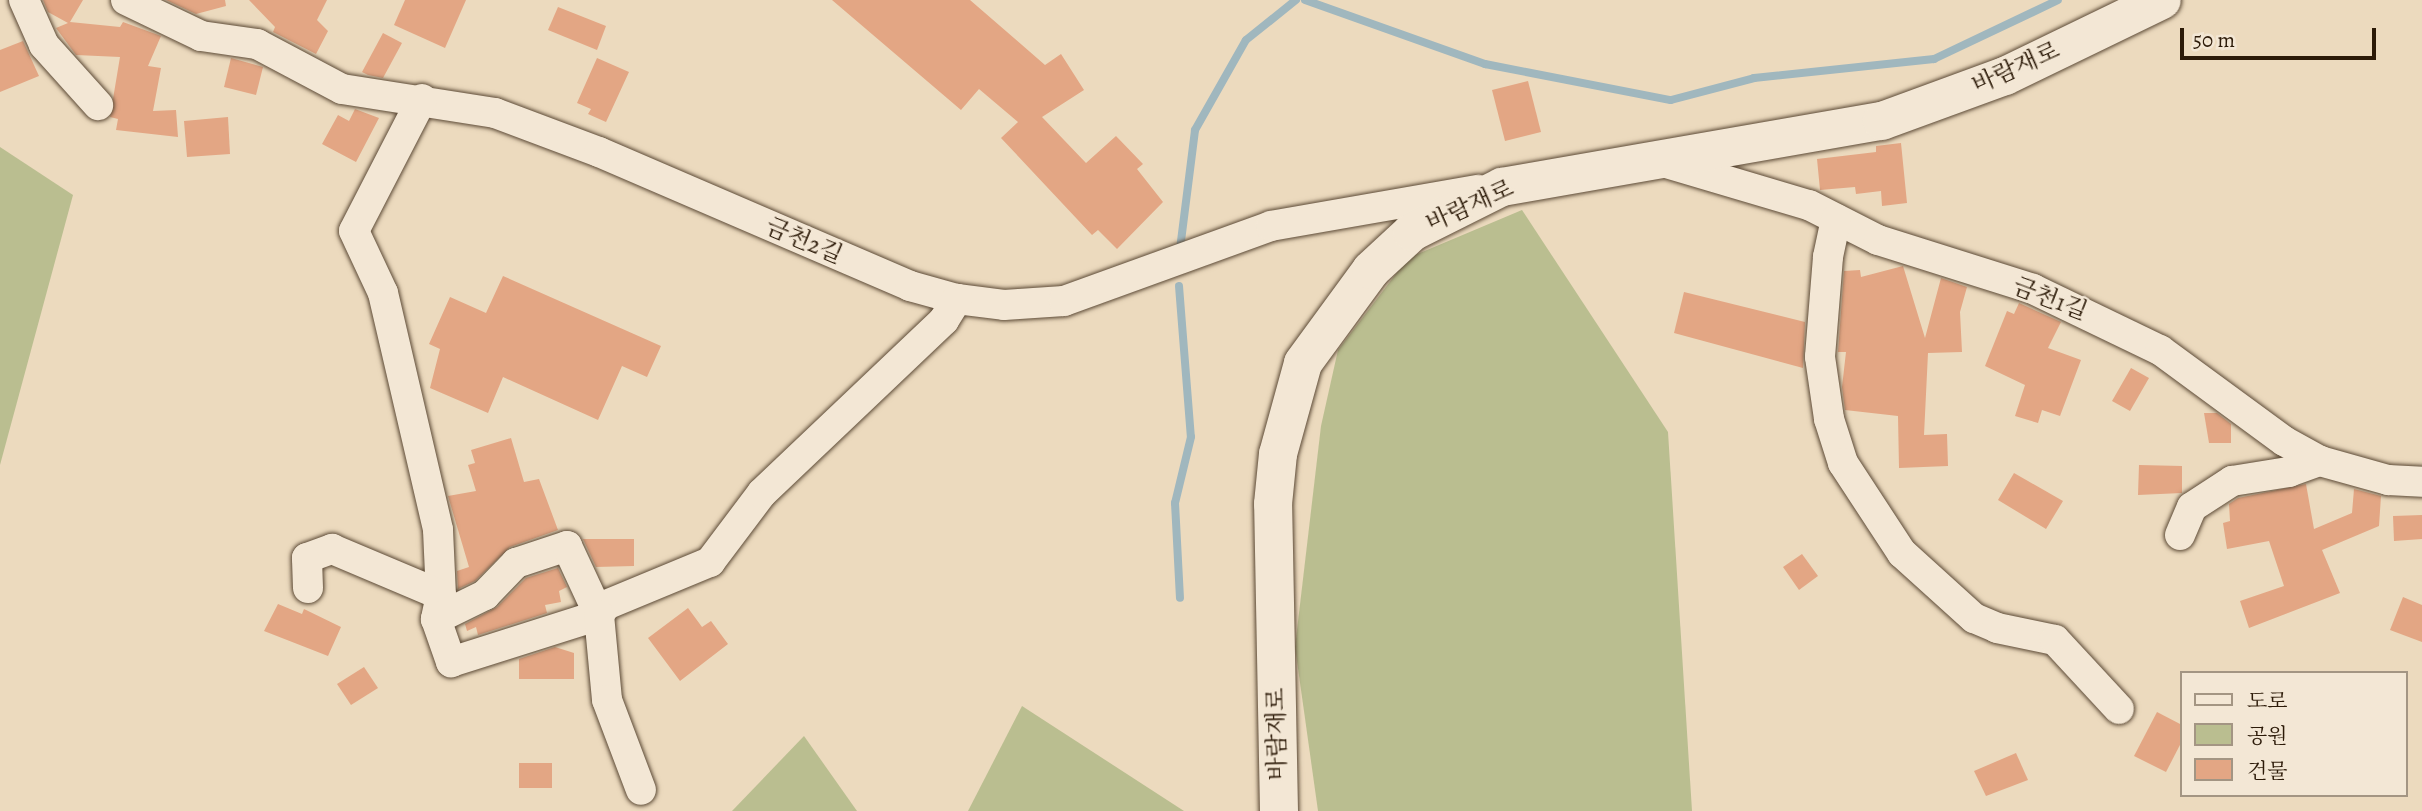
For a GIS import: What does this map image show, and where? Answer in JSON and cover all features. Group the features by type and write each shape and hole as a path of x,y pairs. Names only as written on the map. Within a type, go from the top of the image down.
{"street":[{"path":"24,0 44,45 98,106"},
{"name":"금천2길","path":"125,0 201,36 257,44 342,89 422,99 495,113 909,286 957,299 1004,305 1065,300 1271,226 1502,187"},
{"name":"바람재로","path":"1279,811 1273,504 1278,454 1303,363 1371,270 1412,232 1502,187 1882,121 2005,76 2162,0"},
{"path":"422,99 354,232 383,293 438,530 438,607 451,662 599,615 606,606 710,562 762,493 944,320 957,299"},
{"name":"금천1길","path":"1654,159 1809,205 1878,240 2033,289 2084,310 2160,350 2284,441 2320,461 2388,480 2422,482"},
{"path":"1836,219 1828,257 1819,357 1829,419 1843,463 1902,554 1964,609 1997,628 2056,640 2119,709"},
{"path":"2180,535 2192,507 2232,481 2289,472 2320,461"},
{"path":"308,588 307,558 332,548 438,607 485,595 516,563 567,546 599,615 607,700 641,790"}],"green space":[{"path":"0,147 73,195 0,465"},
{"path":"1522,210 1668,432 1692,811 1318,811 1295,647 1321,426 1338,350 1408,258"},
{"path":"1022,706 1184,811 968,811"},
{"path":"804,736 857,811 732,811"}],"building":[{"path":"43,0 83,0 70,22 120,27 123,22 161,36 148,66 161,68 153,111 176,110 178,137 116,130 118,119 110,117 120,57 76,55 56,28 68,23 48,12"},
{"path":"166,0 225,0 226,6 196,14"},
{"path":"249,0 327,0 317,20 328,31 316,54 273,32 275,27"},
{"path":"405,0 466,0 445,48 394,25"},
{"path":"832,0 970,0 1045,65 1061,54 1084,90 1042,117 1086,163 1116,136 1143,164 1137,169 1163,202 1117,249 1098,230 1092,235 1001,138 1018,122 979,89 961,110"},
{"path":"558,7 606,26 597,50 548,30"},
{"path":"383,33 402,43 383,78 362,72"},
{"path":"23,41 39,76 0,92 0,50"},
{"path":"231,58 263,67 256,95 224,87"},
{"path":"597,58 629,72 606,122 588,114 591,109 577,103"},
{"path":"1528,81 1541,132 1505,141 1492,90"},
{"path":"355,109 379,118 356,162 322,144 338,115 349,121"},
{"path":"228,117 230,154 187,157 184,121"},
{"path":"1901,143 1907,203 1882,206 1881,191 1856,194 1855,187 1820,190 1817,159 1876,152 1876,146"},
{"path":"1903,266 1925,338 1941,278 1967,287 1960,312 1962,352 1928,353 1924,435 1947,434 1948,466 1899,468 1898,416 1845,410 1842,387 1846,352 1838,352 1844,271 1860,270 1861,277"},
{"path":"503,276 661,346 647,377 622,366 598,420 503,377 488,413 430,388 440,349 429,344 450,297 486,313"},
{"path":"1684,292 1805,322 1803,368 1674,333"},
{"path":"2019,303 2061,322 2048,348 2081,360 2060,416 2042,410 2038,423 2015,416 2025,385 1985,366 2007,311 2014,314"},
{"path":"2131,368 2149,378 2130,411 2112,401"},
{"path":"2204,413 2217,413 2231,424 2231,443 2209,443"},
{"path":"511,438 524,482 539,479 558,530 510,547 475,581 458,589 457,571 469,567 448,496 476,491 468,465 475,463 471,450"},
{"path":"2139,465 2182,466 2182,493 2138,495"},
{"path":"2014,473 2063,501 2046,529 1998,500"},
{"path":"2306,484 2314,529 2352,513 2354,489 2381,496 2379,526 2322,550 2340,593 2249,628 2240,601 2284,586 2269,541 2227,549 2223,523 2230,521 2229,504 2238,498"},
{"path":"2422,515 2422,539 2394,541 2393,516"},
{"path":"583,539 634,539 634,566 596,567"},
{"path":"1802,554 1818,576 1799,590 1783,567"},
{"path":"558,568 567,587 559,591 561,602 545,605 547,613 478,635 476,627 467,631 465,624 497,607 526,578"},
{"path":"2403,597 2422,605 2422,642 2390,630"},
{"path":"278,604 302,614 304,609 341,627 328,656 264,631"},
{"path":"688,608 702,627 711,621 728,644 680,681 648,638"},
{"path":"555,647 574,653 574,679 519,679 519,659"},
{"path":"364,667 378,688 351,705 337,684"},
{"path":"2157,712 2180,724 2180,745 2166,772 2134,756"},
{"path":"2016,753 2028,780 1986,796 1974,771"},
{"path":"519,763 552,763 552,788 519,788"}],"waterway":[{"path":"1180,249 1195,130 1246,40 1296,0"},
{"path":"1305,0 1485,64 1671,100 1754,78 1934,59 2058,0"},
{"path":"1179,286 1191,437 1175,503 1180,598"}]}
